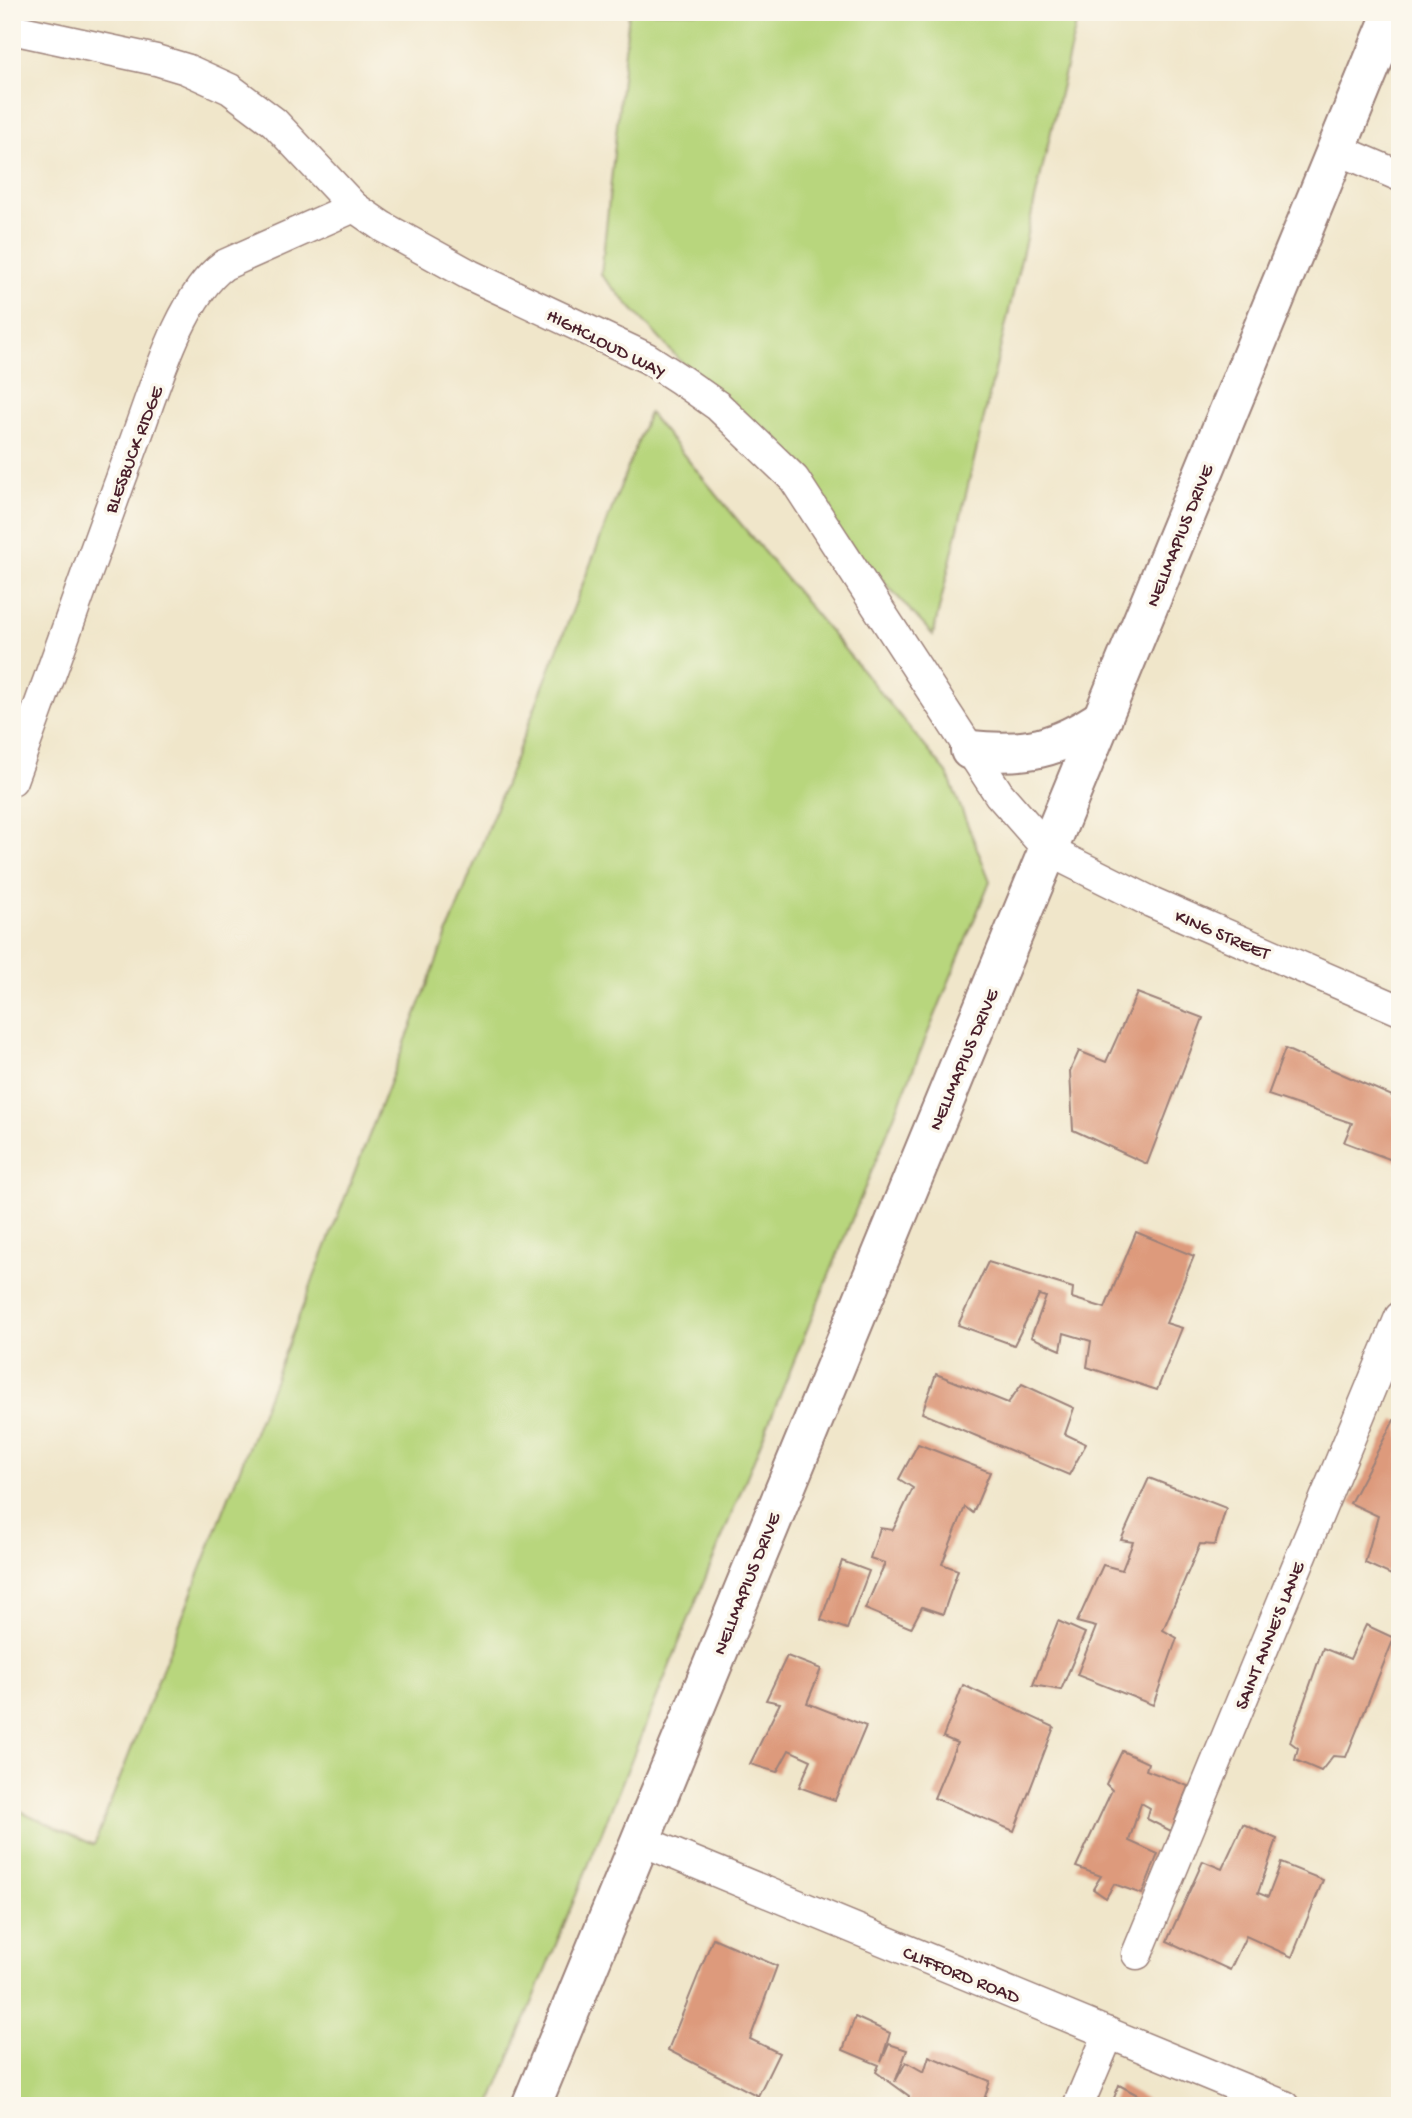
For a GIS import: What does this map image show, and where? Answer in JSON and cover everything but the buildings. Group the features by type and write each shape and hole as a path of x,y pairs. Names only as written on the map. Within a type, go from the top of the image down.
{"main road":[{"name":"NELLMAPIUS DRIVE","path":"531,2106 1393,12"},
{"path":"970,750 995,753 1046,748 1076,736 1103,718"}],"street":[{"name":"HIGHCLOUD WAY","path":"12,29 156,60 186,69 230,89 274,122 354,206 383,227 470,275 647,358 718,406 779,463 809,500 864,591 970,750 1005,801 1049,851"},
{"path":"1336,149 1400,176"},
{"name":"BLESBUCK RIDGE","path":"12,780 153,394 196,293 224,265 354,206"},
{"name":"KING STREET","path":"1049,851 1151,902 1400,1010"},
{"name":"SAINT ANNE'S LANE","path":"1137,1954 1400,1317"},
{"name":"CLIFFORD ROAD","path":"640,1840 1285,2106"},
{"path":"1078,2106 1109,2033"}],"green space":[{"path":"629,12 1079,12 933,635 601,275"},
{"path":"649,413 947,773 990,881 490,2106 12,2106 12,1807 94,1845"}]}
